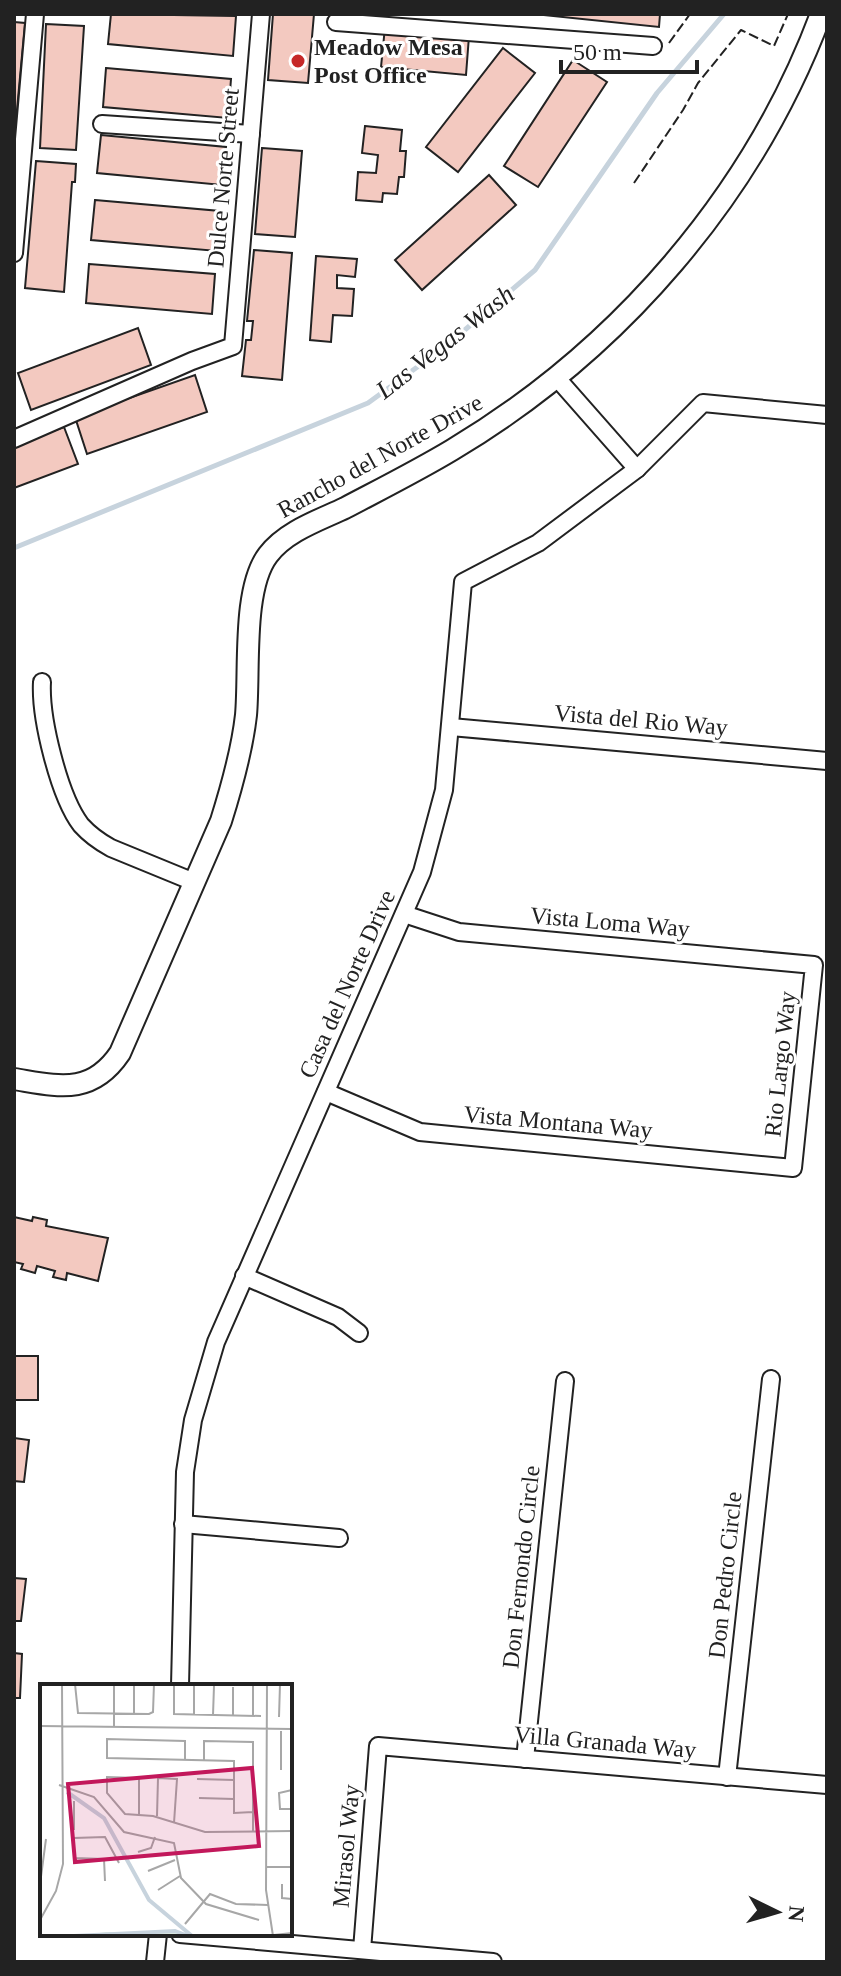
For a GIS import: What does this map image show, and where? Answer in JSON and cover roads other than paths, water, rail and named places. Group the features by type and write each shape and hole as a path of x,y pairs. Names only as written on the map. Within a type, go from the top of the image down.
{"street":[{"path":"14,253 35,14"},
{"name":"Dulce Norte Street","path":"14,439 233,346 261,14"},
{"name":"Rancho del Norte Drive","path":"14,1079 72,1086 95,1078 113,1063 221,821 236,768 246,714 253,593 268,555 292,534 454,449 556,377 606,333 642,297 708,219 765,135 799,68 821,14"},
{"path":"336,22 653,46"},
{"path":"102,124 251,134"},
{"path":"556,377 637,469"},
{"name":"Casa del Norte Drive","path":"180,1684 185,1472 193,1420 216,1342 422,872 444,790 463,582 538,543 637,469 703,403 827,415"},
{"path":"42,682 45,732 69,802 82,825 111,848 194,882"},
{"name":"Vista del Rio Way","path":"451,727 827,761"},
{"name":"Vista Loma Way","path":"404,914 459,932 814,965"},
{"name":"Rio Largo Way","path":"793,1168 814,965"},
{"name":"Vista Montana Way","path":"326,1092 420,1132 793,1168"},
{"path":"244,1276 338,1317 359,1333"},
{"name":"Don Pedro Circle","path":"727,1777 771,1379"},
{"name":"Don Fernondo Circle","path":"525,1759 565,1381"},
{"path":"183,1524 339,1538"},
{"name":"Villa Granada Way","path":"378,1746 827,1785"},
{"name":"Mirasol Way","path":"362,1950 378,1746"},
{"path":"155,1962 158,1936"},
{"path":"203,1936 493,1962"}],"waterway":[{"name":"Las Vegas Wash","path":"14,548 368,403 446,346 535,270 657,93 724,14"}],"place":[{"name":"Meadow Mesa Post Office","path":"298,61"}]}
